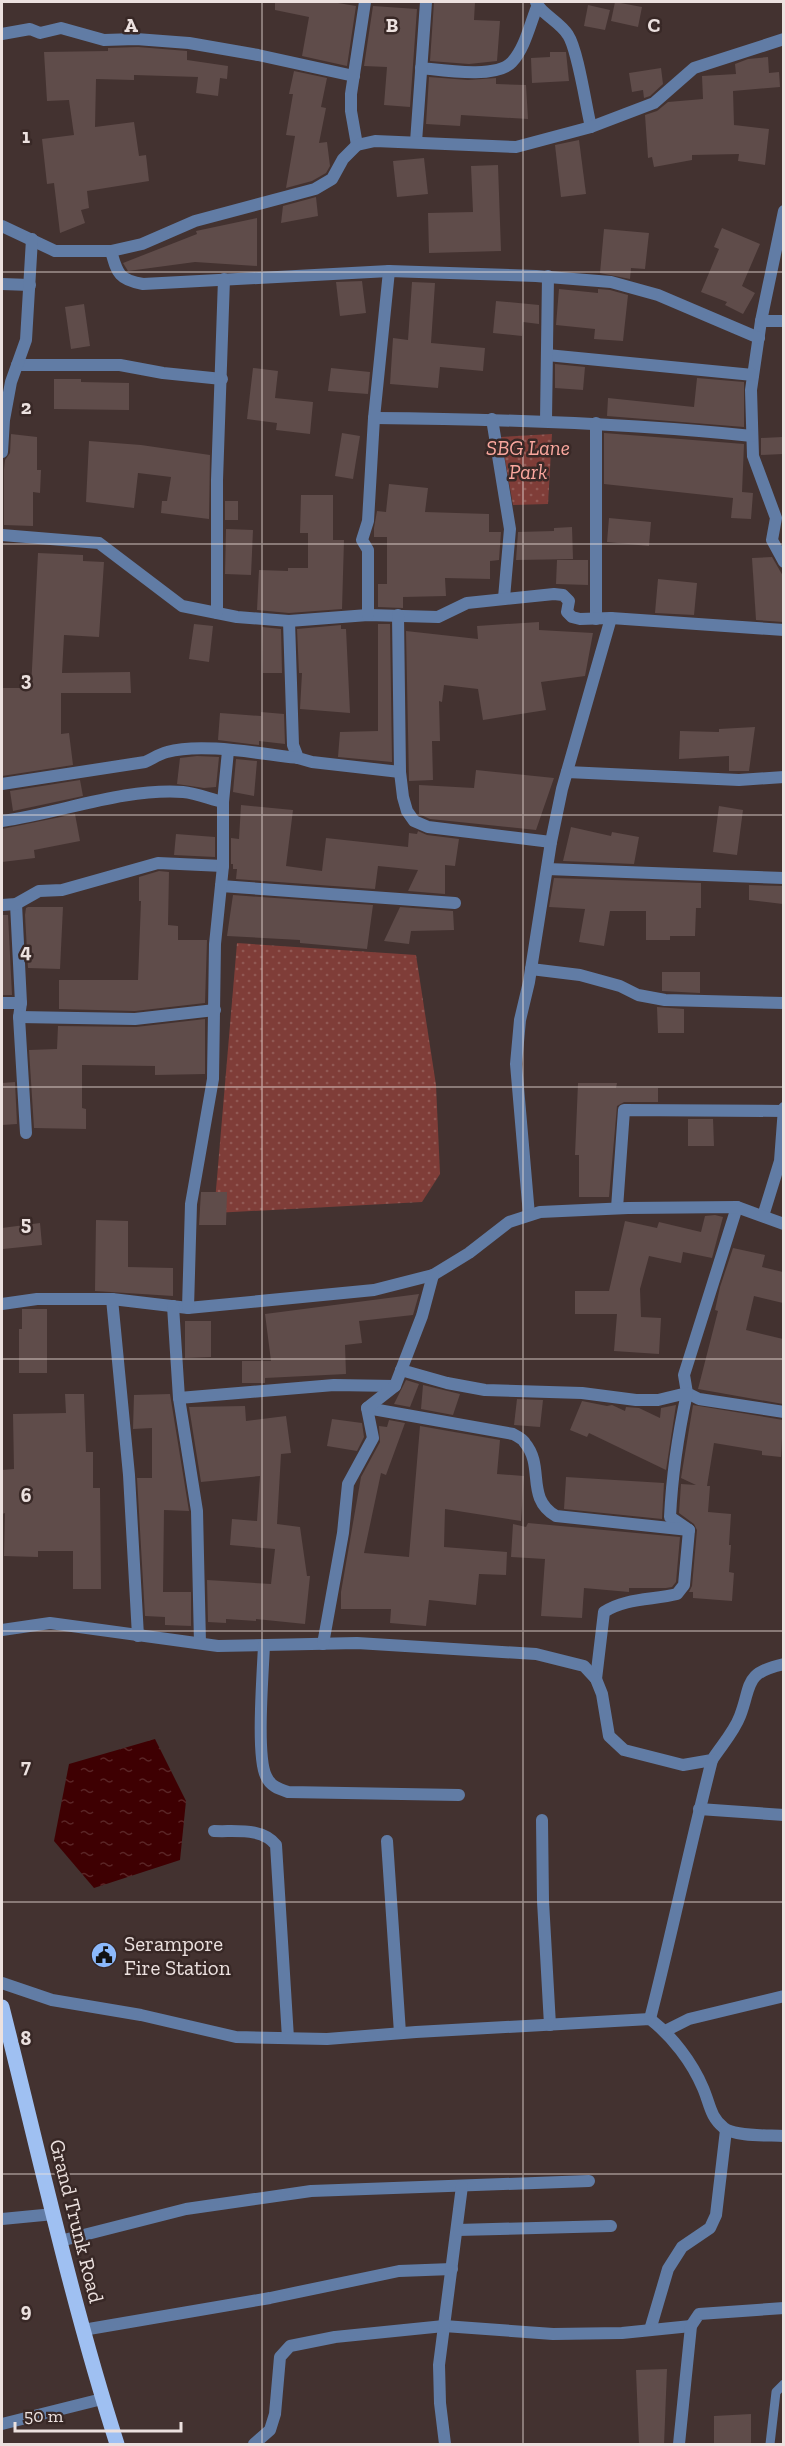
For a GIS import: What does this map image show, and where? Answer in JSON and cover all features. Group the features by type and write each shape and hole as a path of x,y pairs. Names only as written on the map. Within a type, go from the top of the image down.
{"main road":[{"name":"Grand Trunk Road","path":"2,2007 83,2330 117,2445"}],"street":[{"path":"357,145 351,111 365,2"},
{"path":"416,142 426,2"},
{"path":"421,68 474,72 504,68 511,63 519,50 537,4 560,24 570,37 591,127"},
{"path":"2,34 30,29 40,33 61,28 104,40 136,39 189,43 354,76"},
{"path":"2,226 55,251 111,250 142,244 195,221 315,189 332,179 343,159 357,145 375,141 516,147 591,127 654,103 694,68 783,39"},
{"path":"783,211 780,249 761,321 751,390 753,456 780,518 772,540 783,562"},
{"path":"2,452 4,420 11,382 26,340 32,239"},
{"path":"111,250 117,272 128,282 143,284 389,271 548,276 611,282 658,295 759,338"},
{"path":"368,615 368,550 362,540 368,521 374,418 389,271"},
{"path":"546,420 548,276"},
{"path":"217,613 217,480 224,279"},
{"path":"2,284 30,285"},
{"path":"761,321 783,321"},
{"path":"547,355 753,375"},
{"path":"17,365 120,365 163,374 222,379"},
{"path":"374,418 546,420 752,436"},
{"path":"492,419 510,529 504,598"},
{"path":"596,423 596,619"},
{"path":"2,535 99,543 182,606 217,613 289,621 368,615 438,617 467,603 504,598 563,595 569,602 567,612 572,617 580,619 611,618 783,630"},
{"path":"398,615 400,772 407,811 414,821 428,827 551,842"},
{"path":"530,1215 516,1064 520,1020 531,969 551,842 567,772 611,618"},
{"path":"289,621 293,745 298,758"},
{"path":"2,784 145,762 179,749 203,748 400,772"},
{"path":"188,1308 191,1204 213,1079 215,944 223,866 223,802 228,751"},
{"path":"567,772 740,780 783,777"},
{"path":"2,821 106,800 156,793 184,792 223,802"},
{"path":"2,905 16,904 39,891 62,890 158,863 223,866"},
{"path":"547,869 783,878"},
{"path":"221,886 455,903"},
{"path":"16,904 21,1003 19,1017 26,1133"},
{"path":"531,969 580,975 620,986 638,995 665,1000 783,1003"},
{"path":"2,1003 21,1003"},
{"path":"19,1017 135,1019 215,1010"},
{"path":"617,1208 624,1110 783,1110 780,1161 763,1216"},
{"path":"689,1530 670,1517 672,1478 687,1393 684,1375 737,1207"},
{"path":"2,1304 37,1299 112,1299 188,1308 374,1290 433,1275 469,1253 509,1222 540,1212 617,1208 737,1207 783,1224"},
{"path":"368,1408 395,1386 422,1317 433,1275"},
{"path":"112,1299 129,1475 138,1636"},
{"path":"173,1306 179,1398 197,1511 200,1643"},
{"path":"401,1370 447,1383 485,1390 582,1394 636,1400 658,1400 687,1393 699,1399 783,1412"},
{"path":"179,1398 334,1385 395,1386"},
{"path":"368,1408 513,1434 525,1442 534,1461 538,1495 545,1510 556,1516 689,1530"},
{"path":"323,1644 343,1533 348,1484 373,1438 368,1408"},
{"path":"596,1680 604,1612 613,1606 636,1600 677,1594 684,1585 689,1530"},
{"path":"2,1630 50,1623 218,1646 357,1643 536,1654 584,1666 596,1680 602,1694 609,1737 624,1750 683,1764 712,1760"},
{"path":"264,1645 262,1754 266,1776 274,1787 288,1792 459,1795"},
{"path":"650,2019 674,1928 699,1809 712,1760 740,1718 749,1681 767,1668 783,1664"},
{"path":"699,1809 783,1815"},
{"path":"542,1820 543,1902 550,2025"},
{"path":"214,1831 268,1835 276,1845 288,2038"},
{"path":"387,1841 400,2033"},
{"path":"2,1983 52,2000 141,2014 236,2037 327,2039 650,2019 665,2031 676,2045 703,2088 710,2114 726,2130 754,2135 783,2136"},
{"path":"665,2031 689,2019 783,1996"},
{"path":"650,2330 668,2269 682,2247 710,2228 716,2215 726,2130"},
{"path":"60,2241 186,2209 311,2190 589,2181"},
{"path":"446,2445 440,2403 439,2365 462,2186"},
{"path":"2,2220 54,2214"},
{"path":"457,2230 611,2226"},
{"path":"83,2330 270,2298 399,2271 452,2269"},
{"path":"679,2445 691,2326 699,2314 783,2308"},
{"path":"254,2445 270,2430 275,2414 280,2358 290,2346 335,2337 444,2326 553,2334 622,2333 691,2326"},
{"path":"2,2424 102,2399"}],"lane":[{"path":"771,2445 776,2392 783,2384"}],"green space":[{"name":"SBG Lane Park","path":"552,434 548,504 513,505 501,437"},
{"path":"237,943 416,955 436,1085 440,1174 422,1202 214,1213"}],"water":[{"path":"155,1739 186,1801 180,1860 94,1888 54,1841 69,1764"}],"building":[{"path":"275,2 332,2 356,6 347,66 302,56 309,17 275,10"},
{"path":"434,2 475,2 474,20 500,21 497,61 469,64 430,61"},
{"path":"615,2 642,7 638,27 611,21"},
{"path":"588,5 610,10 605,30 584,26"},
{"path":"373,6 417,9 410,107 384,105 387,67 364,66"},
{"path":"138,47 187,51 187,60 228,66 227,79 220,78 218,96 196,93 198,77 134,75 134,80 96,79 95,127 134,122 139,156 146,155 149,181 87,191 89,208 81,210 85,223 60,233 54,183 47,184 42,139 74,135 69,100 47,101 44,52 108,51 108,48"},
{"path":"550,52 566,52 569,81 532,83 531,58 550,57"},
{"path":"768,57 769,73 779,72 780,87 733,91 734,125 769,129 765,165 738,161 739,154 692,155 692,160 654,167 652,157 648,158 645,115 657,111 668,102 703,99 702,76 736,74 735,64 748,59"},
{"path":"661,68 663,84 650,96 644,98 643,90 632,92 629,73"},
{"path":"294,71 327,78 321,107 326,108 319,143 327,142 330,166 326,173 312,181 286,188 295,136 286,135 293,94 289,94"},
{"path":"429,77 468,80 496,78 496,84 526,85 528,119 461,115 460,126 426,124"},
{"path":"579,140 586,194 561,197 555,145"},
{"path":"424,158 428,194 397,197 393,161"},
{"path":"498,165 501,251 429,253 428,213 473,212 471,166"},
{"path":"316,197 318,216 281,223 283,206"},
{"path":"257,218 257,266 195,262 128,271 123,263 197,234 196,231"},
{"path":"722,228 760,244 742,286 755,293 743,314 725,305 727,302 701,292 719,249 714,247"},
{"path":"604,229 649,233 645,269 631,268 630,279 600,273"},
{"path":"362,281 366,313 340,316 336,282"},
{"path":"412,282 435,283 431,343 485,348 483,371 440,367 438,388 390,384 393,338 408,340"},
{"path":"559,289 598,293 598,289 610,290 628,295 623,341 594,339 595,329 556,325"},
{"path":"496,301 539,305 539,324 523,322 522,336 493,333"},
{"path":"84,304 90,346 71,349 65,307"},
{"path":"555,364 585,367 583,390 555,388"},
{"path":"253,368 278,371 275,398 313,402 310,434 276,430 277,423 247,419"},
{"path":"331,368 370,372 368,394 328,391"},
{"path":"697,378 744,382 744,427 607,416 608,398 694,407"},
{"path":"54,379 129,383 129,410 54,409"},
{"path":"342,433 360,436 353,479 335,476"},
{"path":"604,433 744,444 742,492 753,493 751,519 731,518 733,498 604,484"},
{"path":"11,434 37,437 37,470 41,470 40,493 33,492 33,526 4,525 4,469 5,460 10,453"},
{"path":"783,437 783,454 761,455 761,438"},
{"path":"89,441 141,445 210,455 209,519 161,513 162,501 167,501 171,477 138,473 134,508 86,502"},
{"path":"389,484 428,488 425,512 489,514 489,532 501,532 499,560 490,561 490,579 445,578 446,596 403,597 403,608 378,607 378,584 387,584 387,537 374,537 374,528 377,511 386,512"},
{"path":"301,495 333,495 333,540 344,540 342,609 289,613 257,610 259,570 288,571 288,568 308,568 308,533 300,533"},
{"path":"225,501 238,501 238,520 225,520"},
{"path":"609,518 651,522 649,546 607,542"},
{"path":"572,527 573,559 516,560 518,532 554,531 554,528"},
{"path":"226,529 253,530 251,575 225,574"},
{"path":"38,553 83,555 83,561 104,562 99,637 64,635 62,673 130,672 131,693 61,693 61,734 69,733 73,765 2,776 2,688 31,688"},
{"path":"772,557 783,576 783,622 756,620 752,558"},
{"path":"557,560 588,560 588,585 556,584"},
{"path":"658,579 697,583 694,615 655,613"},
{"path":"539,622 539,630 593,633 585,676 541,682 546,710 483,720 478,689 444,685 442,702 439,701 440,741 432,741 433,780 409,781 406,631 478,639 477,626"},
{"path":"194,624 213,626 209,662 189,659"},
{"path":"378,624 390,624 392,762 338,757 340,732 378,731"},
{"path":"341,625 341,629 346,629 350,713 300,709 302,673 299,673 297,629"},
{"path":"262,627 281,629 282,673 263,673"},
{"path":"261,712 284,714 285,744 259,741 259,745 218,740 220,713 261,716"},
{"path":"755,727 749,771 729,771 729,756 679,759 680,731 719,732 719,729"},
{"path":"219,757 216,787 204,788 177,784 180,758"},
{"path":"236,759 257,761 254,796 233,792"},
{"path":"476,770 554,778 536,830 430,819 419,814 419,785 474,788"},
{"path":"80,780 83,796 13,811 10,791"},
{"path":"241,805 293,810 286,866 322,871 326,838 408,847 409,833 417,834 418,831 427,835 459,839 455,866 445,865 445,894 408,891 418,870 378,866 375,889 236,879 237,869 233,869 233,864 231,864 231,838 239,839"},
{"path":"719,806 743,810 737,855 713,852"},
{"path":"75,814 80,841 34,850 35,858 2,862 2,829"},
{"path":"571,827 611,836 612,832 639,837 634,864 563,861"},
{"path":"176,834 215,837 215,857 174,855"},
{"path":"159,871 169,872 168,925 178,926 178,940 207,940 205,1003 135,1011 59,1009 59,980 138,980 141,901 139,901 139,877"},
{"path":"554,878 701,883 701,908 696,908 695,936 670,936 670,940 646,940 646,911 610,911 604,946 579,942 585,909 549,907"},
{"path":"749,885 783,886 783,904 749,900"},
{"path":"233,895 373,905 367,949 300,943 300,940 227,936"},
{"path":"28,907 63,907 60,969 28,968 25,915"},
{"path":"400,907 453,911 454,930 411,931 409,944 384,941"},
{"path":"2,915 8,915 12,995 2,995"},
{"path":"662,972 700,972 700,993 662,991"},
{"path":"657,1007 684,1009 684,1033 658,1033"},
{"path":"205,1019 205,1074 155,1075 155,1066 82,1065 82,1108 86,1109 86,1129 34,1128 29,1050 57,1049 58,1026 136,1027"},
{"path":"15,1082 17,1124 2,1125 2,1083"},
{"path":"578,1083 617,1083 616,1088 658,1088 658,1102 624,1102 617,1106 609,1197 579,1197 579,1155 575,1155"},
{"path":"688,1119 713,1119 714,1146 688,1146"},
{"path":"201,1192 227,1192 226,1225 199,1225"},
{"path":"705,1216 723,1217 712,1258 683,1252 681,1263 649,1256 640,1289 641,1317 661,1318 659,1354 614,1351 617,1314 575,1314 575,1291 609,1291 625,1221 657,1228 659,1222 701,1232"},
{"path":"96,1220 128,1221 128,1267 173,1268 173,1296 95,1291"},
{"path":"40,1223 42,1245 3,1249 2,1228"},
{"path":"733,1248 765,1255 762,1267 783,1272 783,1303 754,1296 746,1330 783,1339 783,1404 698,1389 718,1311 715,1310 720,1287"},
{"path":"419,1294 413,1315 359,1321 362,1343 345,1345 346,1374 265,1378 265,1383 242,1383 242,1361 271,1361 265,1314"},
{"path":"22,1309 47,1309 47,1373 19,1373 19,1329 22,1329"},
{"path":"185,1321 211,1321 211,1357 185,1358"},
{"path":"406,1380 419,1384 410,1407 394,1404"},
{"path":"423,1385 460,1394 453,1415 421,1409"},
{"path":"65,1394 84,1394 86,1452 93,1452 93,1488 100,1488 101,1589 73,1589 73,1551 38,1551 38,1557 4,1556 5,1513 2,1514 2,1470 14,1469 13,1414 66,1413"},
{"path":"170,1394 189,1511 164,1510 163,1592 191,1592 191,1626 165,1625 165,1617 145,1616 137,1478 152,1478 152,1428 133,1429 134,1395"},
{"path":"517,1399 543,1400 540,1427 514,1425"},
{"path":"582,1401 612,1405 625,1411 626,1407 639,1408 660,1418 661,1408 676,1405 666,1470 589,1433 587,1437 570,1430"},
{"path":"693,1405 783,1420 781,1457 762,1455 762,1451 714,1443 707,1486 710,1486 708,1512 731,1514 729,1572 734,1573 732,1601 693,1598 693,1592 689,1592 692,1586 697,1530 694,1524 679,1513 681,1484 696,1485 681,1478"},
{"path":"245,1406 246,1421 286,1416 291,1453 281,1454 277,1524 300,1527 307,1576 310,1576 305,1624 256,1619 256,1621 226,1619 226,1623 208,1622 207,1580 271,1584 275,1549 230,1545 232,1519 257,1521 260,1476 201,1482 189,1407"},
{"path":"332,1419 362,1423 364,1437 357,1451 327,1446"},
{"path":"389,1420 405,1423 386,1475 381,1473 364,1553 409,1557 420,1426 500,1440 497,1474 524,1476 521,1521 445,1509 444,1547 507,1552 506,1575 479,1574 476,1605 429,1600 426,1626 390,1623 391,1609 341,1609 341,1592 361,1477 380,1442 379,1426 387,1427"},
{"path":"566,1477 664,1483 662,1519 564,1509"},
{"path":"528,1523 680,1537 676,1582 672,1587 629,1588 629,1592 584,1588 582,1618 541,1616 545,1559 511,1557 513,1524 526,1527"},
{"path":"667,2369 664,2445 639,2445 636,2370"},
{"path":"751,2414 751,2445 714,2445 714,2416"}],"place":[{"name":"Serampore Fire Station","path":"104,1955"}]}
